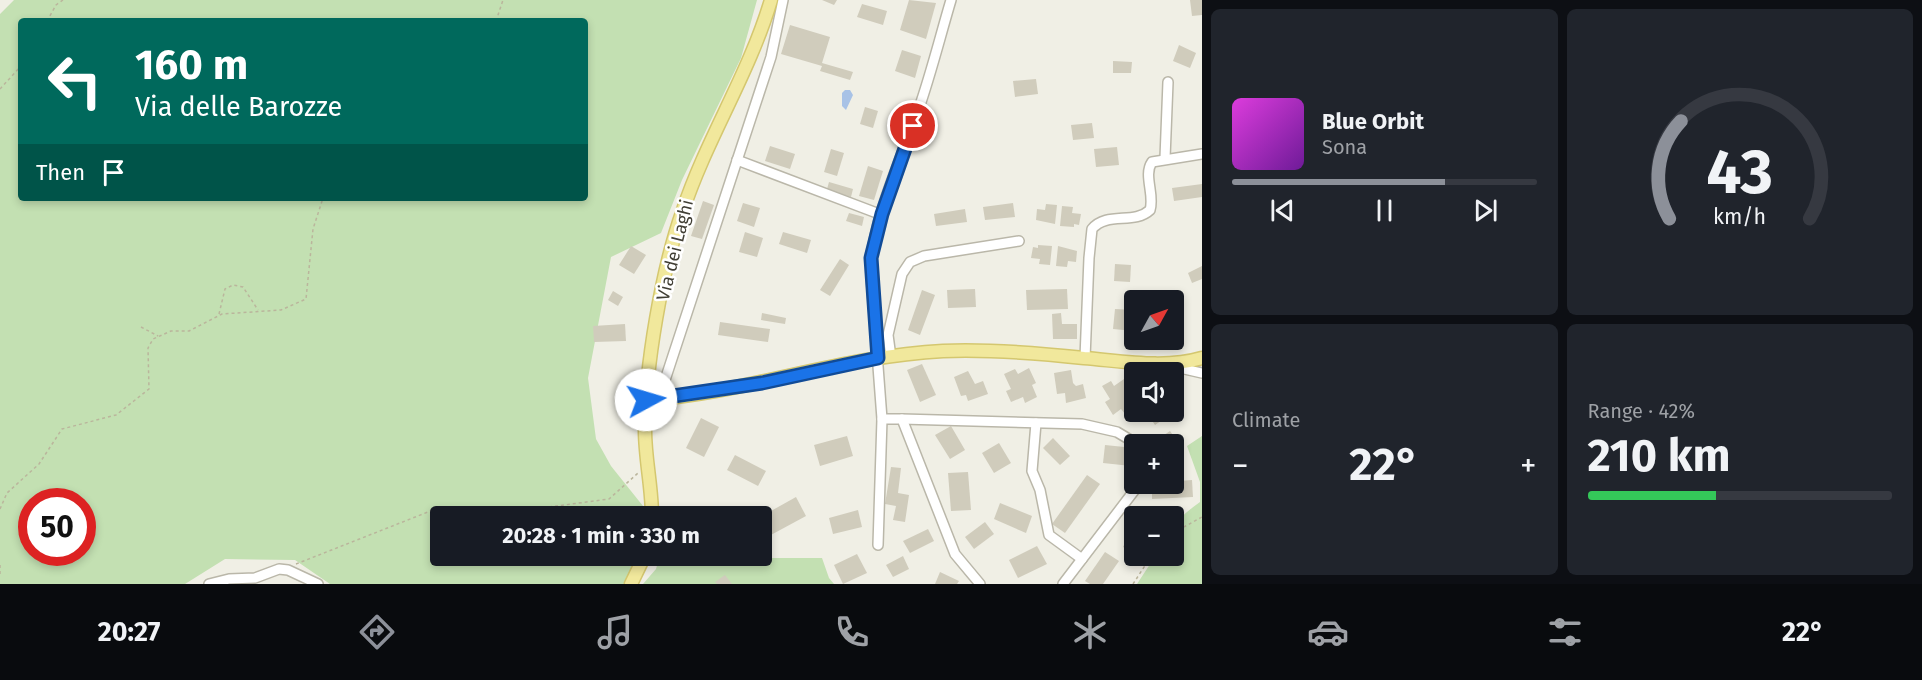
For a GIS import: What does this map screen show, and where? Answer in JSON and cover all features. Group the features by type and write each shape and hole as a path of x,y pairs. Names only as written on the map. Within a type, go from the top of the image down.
{"main road":[{"name":"Via dei Laghi","path":"651,506 647,464 646,400 658,321 678,224 695,177 747,69 771,0"},
{"path":"646,400 762,383 885,358 941,351 992,350 1144,362"},
{"path":"1168,362 1202,358"},
{"path":"631,584 640,566"}],"street":[{"path":"661,399 664,380 775,41 783,0"},
{"path":"885,358 871,258 882,214 921,103 951,0"},
{"path":"1165,158 1168,82"},
{"path":"1085,358 1091,233 1101,221 1140,217 1148,213 1152,204 1149,166 1154,160 1202,154"},
{"path":"737,160 882,214"},
{"path":"878,545 885,358 902,274 910,262 924,256 1019,242"},
{"path":"1184,369 1202,373"},
{"path":"882,419 1094,426 1124,436"},
{"path":"902,419 956,554 980,584"},
{"path":"1036,423 1032,471 1040,490 1049,535 1082,560"},
{"path":"1063,584 1132,494"},
{"path":"209,584 229,579 252,579 274,570 288,570 318,584"}],"path":[{"path":"49,18 56,5 63,0"},
{"path":"497,18 503,0"},
{"path":"0,89 18,69"},
{"path":"0,509 7,493 39,464 62,429 116,415 148,390 148,348 153,339 171,331 189,331 218,316 281,310 306,299 313,230 322,201"},
{"path":"218,316 225,289 233,285 243,287 259,311"},
{"path":"141,327 159,336"},
{"path":"288,570 301,560 433,510 489,515 609,499 647,464"},
{"path":"1184,527 1202,517"},
{"path":"0,565 0,576"},
{"path":"1133,584 1145,566"}],"green space":[{"path":"14,0 757,0 741,58 682,180 661,233 611,257 588,378 596,439 611,466 643,506 430,506 430,566 633,566 624,584 330,584 295,560 225,559 185,584 0,584 0,14"},
{"path":"1202,436 1202,584 1137,584 1149,566 1184,566 1184,515 1200,502 1200,482 1187,446"},
{"path":"772,558 822,558 829,578 834,584 643,584 657,566 772,566"}],"water":[{"path":"850,90 853,95 846,110 842,106 842,93"}],"building":[{"path":"822,0 837,0 834,5"},
{"path":"909,0 936,3 926,39 900,30"},
{"path":"1190,0 1202,0 1202,15 1192,16"},
{"path":"862,4 887,11 883,25 857,17"},
{"path":"790,25 830,37 822,63 853,72 850,80 820,71 822,66 781,54"},
{"path":"1179,45 1196,53 1190,68 1173,61"},
{"path":"902,50 921,56 915,78 895,71"},
{"path":"1113,61 1132,62 1131,73 1113,73"},
{"path":"1036,79 1038,94 1015,97 1013,81"},
{"path":"865,107 878,111 873,128 860,124"},
{"path":"1092,123 1094,138 1073,140 1071,125"},
{"path":"770,146 795,154 790,169 765,161"},
{"path":"1117,147 1119,165 1096,167 1094,149"},
{"path":"831,149 844,153 837,176 824,172"},
{"path":"868,166 883,171 874,200 859,196"},
{"path":"829,182 853,189 851,197 827,189"},
{"path":"1202,184 1202,197 1174,201 1172,188"},
{"path":"703,201 714,205 702,239 691,236"},
{"path":"743,203 760,208 754,227 737,221"},
{"path":"1013,203 1015,217 985,220 983,207"},
{"path":"1046,204 1057,205 1055,224 1036,220 1037,209 1045,210"},
{"path":"1062,206 1073,207 1072,213 1081,214 1079,225 1060,226"},
{"path":"965,209 967,222 936,226 934,214"},
{"path":"849,213 864,217 862,226 846,221"},
{"path":"745,232 763,238 757,257 739,252"},
{"path":"783,232 811,240 807,253 779,244"},
{"path":"1038,245 1052,246 1050,265 1039,264 1040,259 1031,258 1033,247 1038,248"},
{"path":"631,246 646,255 634,274 619,265"},
{"path":"1058,246 1077,251 1076,262 1068,261 1067,267 1056,266"},
{"path":"840,259 849,265 830,296 820,290"},
{"path":"1115,264 1131,265 1130,282 1114,281"},
{"path":"1202,266 1202,279 1192,283 1188,273"},
{"path":"975,289 976,307 948,308 947,290"},
{"path":"1067,289 1068,309 1027,310 1026,290"},
{"path":"922,290 935,295 920,335 908,330"},
{"path":"613,291 623,297 618,306 608,300"},
{"path":"1115,309 1124,309 1124,330 1113,329"},
{"path":"762,313 786,318 785,324 761,320"},
{"path":"1061,313 1062,324 1077,324 1077,339 1053,339 1052,314"},
{"path":"720,322 770,329 768,342 718,335"},
{"path":"625,324 626,341 594,342 593,326"},
{"path":"922,364 936,395 920,402 907,370"},
{"path":"1029,368 1036,383 1032,385 1037,397 1025,403 1023,397 1011,402 1006,391 1011,389 1004,374 1015,369 1018,374"},
{"path":"1071,370 1073,383 1076,386 1083,384 1086,398 1066,403 1065,393 1057,394 1054,373"},
{"path":"968,371 975,384 983,381 988,394 968,401 966,395 961,396 954,377"},
{"path":"1124,379 1124,413 1121,409 1113,415 1105,402 1110,399 1102,386 1111,381 1114,386"},
{"path":"701,418 719,427 704,457 686,448"},
{"path":"951,426 965,450 950,459 935,435"},
{"path":"847,436 853,456 820,466 814,445"},
{"path":"1053,438 1070,456 1060,465 1043,448"},
{"path":"999,443 1011,463 994,473 982,453"},
{"path":"1105,445 1124,447 1124,465 1103,463"},
{"path":"735,455 766,471 758,486 727,470"},
{"path":"891,467 901,468 898,493 909,495 905,522 893,520 896,506 885,504"},
{"path":"968,472 971,510 951,511 948,473"},
{"path":"1087,475 1100,484 1065,533 1052,524"},
{"path":"1192,480 1193,497 1152,499 1152,494 1184,494 1184,481"},
{"path":"796,497 806,516 772,534 772,510"},
{"path":"1000,503 1032,516 1026,533 994,519"},
{"path":"858,510 862,527 833,534 829,518"},
{"path":"985,522 994,534 974,549 965,537"},
{"path":"928,529 934,541 910,553 903,541"},
{"path":"1037,546 1047,564 1018,578 1009,560"},
{"path":"1105,552 1119,561 1103,584 1090,584 1085,581"},
{"path":"857,554 867,573 843,584 834,565"},
{"path":"903,556 909,569 893,577 886,565"},
{"path":"940,572 959,581 957,584 935,584"},
{"path":"725,575 732,584 715,582"}],"route":[{"path":"646,400 762,383 878,358 871,258 882,214 913,126"}]}
